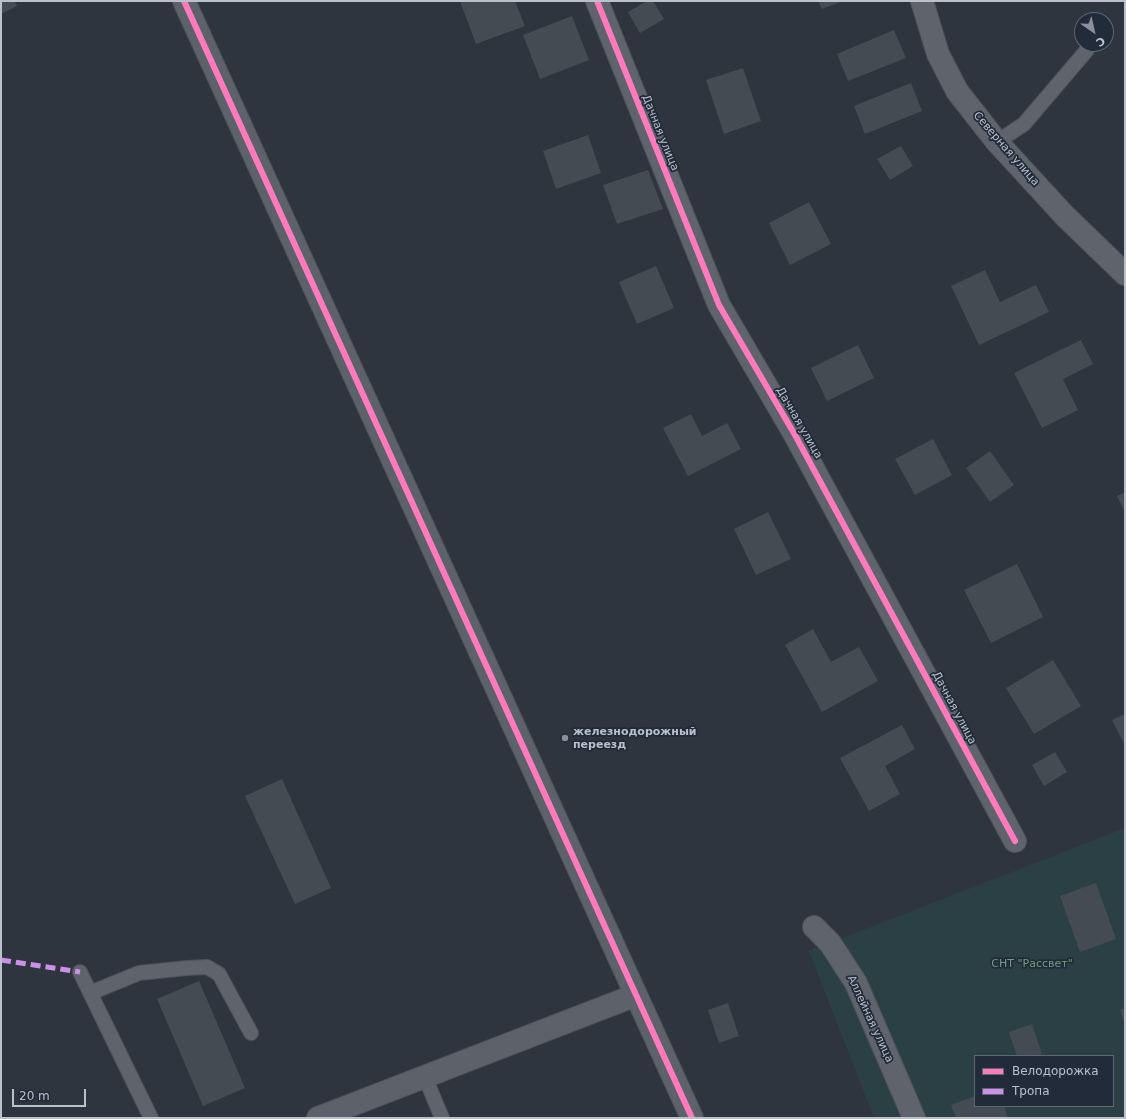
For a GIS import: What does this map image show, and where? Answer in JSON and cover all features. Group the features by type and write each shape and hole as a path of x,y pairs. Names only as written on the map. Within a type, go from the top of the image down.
{"street":[{"path":"184,1 692,1118"},
{"name":"Дачная улица","path":"596,1 719,305 795,435 1015,842"},
{"name":"Северная улица","path":"922,1 938,54 957,91 997,142 1064,215 1125,274"},
{"name":"Аллейная улица","path":"814,927 830,943 856,982 914,1118"},
{"path":"318,1118 636,996"}],"lane":[{"path":"997,142 1024,124 1085,52"},
{"path":"90,993 139,973 207,967 219,974 251,1033"},
{"path":"80,972 151,1118"},
{"path":"425,1077 442,1118"}],"green space":[{"name":"СНТ \"Рассвет\"","path":"1125,828 1125,1118 874,1118 809,951"}],"building":[{"path":"1,1 15,1 17,6 1,14"},
{"path":"460,1 515,1 525,26 476,44"},
{"path":"647,1 653,1 664,19 640,33 628,12"},
{"path":"818,1 843,1 822,9"},
{"path":"572,16 589,60 540,79 523,35"},
{"path":"894,30 906,58 848,81 837,54"},
{"path":"743,68 761,121 724,134 706,80"},
{"path":"911,83 922,111 865,134 854,106"},
{"path":"588,135 601,173 556,189 543,151"},
{"path":"901,146 913,166 890,180 877,159"},
{"path":"648,170 663,209 617,224 603,185"},
{"path":"809,202 831,244 790,265 769,223"},
{"path":"656,266 674,308 637,324 619,282"},
{"path":"985,270 1000,302 1036,285 1049,312 979,345 951,286"},
{"path":"1081,340 1093,364 1063,379 1078,410 1042,428 1014,373"},
{"path":"858,345 874,378 827,401 811,368"},
{"path":"691,414 702,436 727,423 741,449 688,476 663,428"},
{"path":"933,439 952,475 915,495 895,459"},
{"path":"990,451 1014,485 990,502 966,468"},
{"path":"1125,492 1125,512 1117,496"},
{"path":"768,512 791,559 756,575 734,529"},
{"path":"1017,564 1043,617 991,643 964,590"},
{"path":"813,629 831,662 859,647 878,681 822,712 785,645"},
{"path":"1053,660 1081,706 1034,734 1006,688"},
{"path":"1125,714 1125,745 1112,720"},
{"path":"902,725 915,749 885,766 900,794 869,811 840,758"},
{"path":"1055,752 1067,772 1044,786 1032,765"},
{"path":"282,779 331,888 295,904 245,796"},
{"path":"1096,883 1116,939 1080,952 1060,896"},
{"path":"199,981 245,1088 203,1106 157,999"},
{"path":"728,1003 739,1036 719,1043 708,1010"},
{"path":"1125,1008 1125,1024 1120,1010"},
{"path":"1032,1024 1042,1054 1017,1055 1009,1032"},
{"path":"974,1096 974,1107 1004,1107 1008,1118 956,1118 951,1105"}],"marked path":[{"path":"1,960 80,972"}],"cycle path":[{"path":"184,1 692,1118"},
{"path":"597,1 719,305 795,435 1015,841"}],"place":[{"name":"железнодорожный переезд","path":"565,738"}]}
